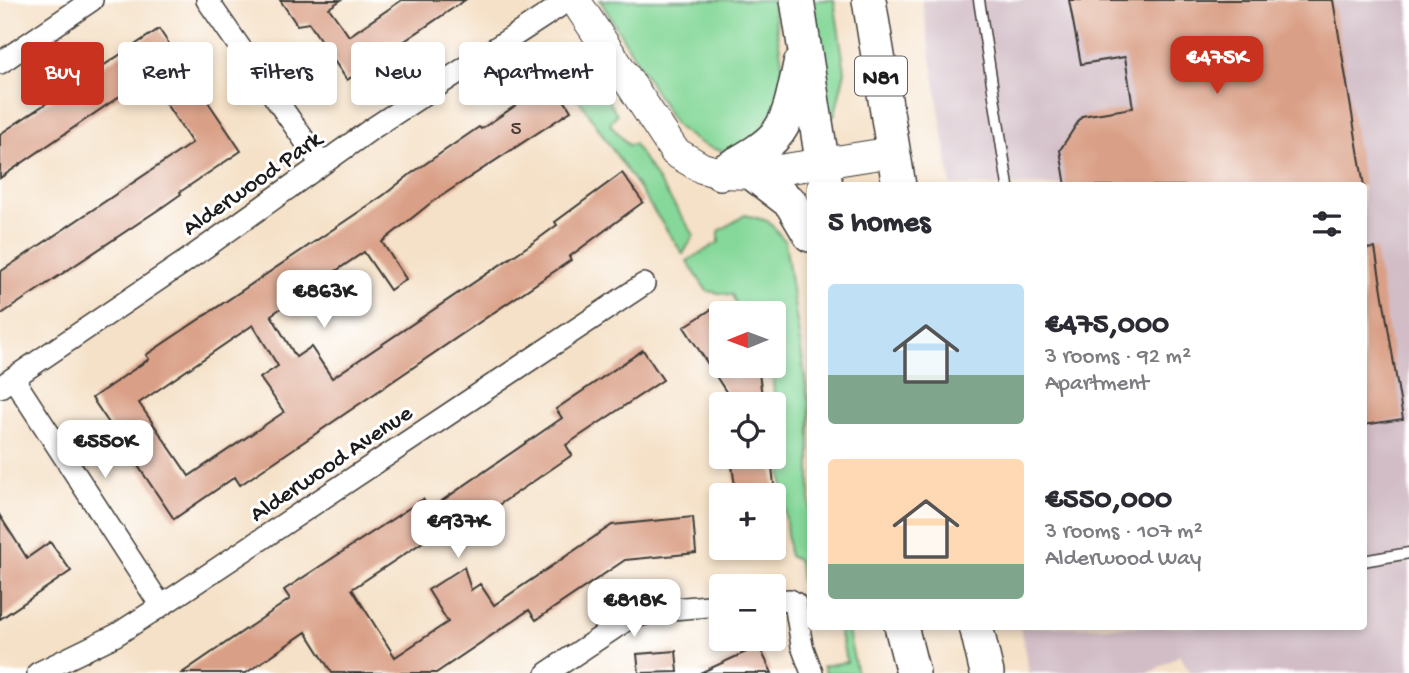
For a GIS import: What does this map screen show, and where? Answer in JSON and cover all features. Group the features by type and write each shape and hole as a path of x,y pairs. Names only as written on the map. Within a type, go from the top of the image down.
{"main road":[{"path":"797,0 824,174"},
{"name":"N81","path":"869,0 898,182"},
{"path":"804,44 791,110 781,131 737,174 791,203 807,230"},
{"path":"902,630 912,673"},
{"path":"977,630 987,673"}],"street":[{"path":"0,63 92,0"},
{"path":"207,0 321,164"},
{"name":"Alderwood Park","path":"7,382 186,261 321,164 569,0"},
{"path":"575,0 675,152 702,168 737,174 824,174 893,152"},
{"name":"Alderwood Avenue","path":"38,673 116,635 644,284"},
{"path":"7,382 161,606"},
{"path":"786,600 795,603 802,646 812,673"},
{"path":"560,669 628,618 660,610 709,606"}],"lane":[{"path":"979,0 1007,182"},
{"path":"1367,560 1409,553"}],"shaded area":[{"path":"922,0 1409,0 1409,673 1190,673 1180,655 1149,673 1029,673 1021,630 1367,630 1367,182 951,182"}],"green space":[{"path":"600,0 772,0 783,68 779,115 751,140 733,150 715,149 690,136 676,126"},
{"path":"811,0 834,0 845,71 835,114 832,116 829,115"},
{"path":"583,105 611,105 617,114 610,124 628,145 634,144 694,235 683,254"},
{"path":"745,215 768,221 785,241 807,391 807,573 801,581 799,561 789,556 786,483 782,483 781,469 786,469 786,392 774,392 773,378 786,378 786,301 735,301 732,295 707,291 687,261 719,242 719,231"},
{"path":"839,630 848,630 857,673 826,673 823,666 847,662"}],"building":[{"path":"280,0 341,0 329,8 349,36 402,0 465,0 403,42 351,42 351,77 347,80 337,65 337,42 322,42 309,23 297,25"},
{"path":"1069,0 1333,0 1363,182 1065,182 1060,150 1082,116 1133,108 1125,57 1081,64"},
{"path":"159,29 168,42 139,42"},
{"path":"118,56 118,97 0,178 0,134 44,105 104,105 104,65"},
{"path":"167,105 210,105 241,151 164,206 0,315 0,272 192,143"},
{"path":"516,105 567,105 571,111 432,202 382,242 406,279 390,290 364,252 271,315 296,357 311,347 332,378 534,242 557,225 555,222 622,173 643,202 569,257 571,260 258,473 240,485 235,477 174,519 92,398 149,359 146,355 384,195 479,127 481,129","holes":["253,325 278,366 260,378 284,412 189,476 139,403"]},
{"path":"1375,248 1403,419 1367,424 1367,249"},
{"path":"709,311 709,366 684,327"},
{"path":"643,350 663,380 566,445 572,455 468,526 462,516 352,589 395,657 448,622 428,590 464,567 471,590 480,584 494,605 612,525 693,517 696,553 625,560 536,620 529,610 436,673 332,673 306,632 246,673 182,673 290,599 284,590 423,499 430,509 562,418 556,409"},
{"path":"717,378 760,378 761,392 726,392"},
{"path":"733,469 772,469 774,483 734,483"},
{"path":"0,516 27,558 50,542 71,571 0,619"},
{"path":"676,651 678,672 639,673 637,654"},
{"path":"748,651 761,651 772,673 700,673"}]}
